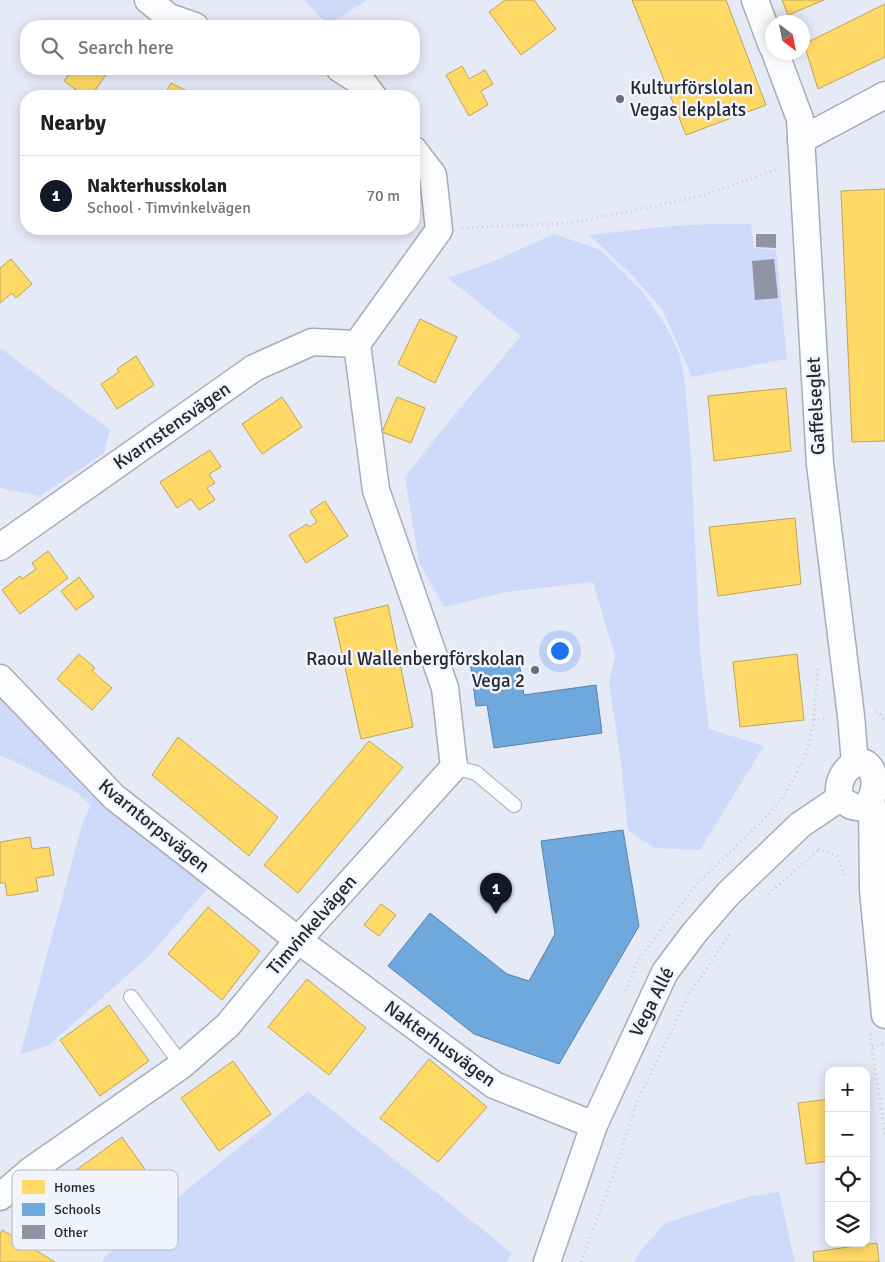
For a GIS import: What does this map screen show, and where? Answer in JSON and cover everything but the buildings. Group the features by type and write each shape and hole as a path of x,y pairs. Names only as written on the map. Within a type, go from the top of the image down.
{"street":[{"path":"148,0 169,17 178,20"},
{"path":"755,0 765,27"},
{"name":"Gaffelseglet","path":"778,60 800,119 820,464 851,723 854,763"},
{"path":"350,75 364,84 369,90"},
{"path":"801,140 885,95"},
{"path":"420,158 433,176 439,230 358,344 376,490 445,688 454,767"},
{"name":"Kvarnstensvägen","path":"0,547 254,368 312,342 358,344"},
{"name":"Kvarntorpsvägen","path":"0,678 114,797 298,940"},
{"path":"869,762 884,775 885,784 883,792 872,804 853,806 840,798 838,784 843,774 854,763 869,762"},
{"name":"Timvinkelvägen","path":"31,1170 182,1065 228,1025 298,940 454,767"},
{"name":"Vega Allé","path":"547,1262 594,1125 665,972 695,932 728,894 800,825 840,798"},
{"path":"872,804 877,1021"},
{"name":"Nakterhusvägen","path":"298,940 494,1085 594,1125"},
{"name":"Timvinkelvägen","path":"0,1197 12,1187"}],"lane":[{"path":"454,767 476,773 514,805"},
{"path":"131,997 182,1065"}],"path":[{"path":"439,230 570,223 707,194 779,168"},
{"path":"0,748 62,779"},
{"path":"780,802 818,850 843,856"},
{"path":"762,899 818,850"},
{"path":"837,856 847,880"},
{"path":"581,1262 613,1176 638,1099 690,993 736,925"},
{"path":"877,1021 872,1047 885,1134"},
{"path":"872,1047 885,1043"}],"shaded area":[{"path":"304,0 367,0 336,20 323,20"},
{"path":"751,224 754,248 776,250 787,359 692,377 662,309 633,276 589,235 671,226"},
{"path":"554,234 601,250 642,291 666,326 679,353 685,382 691,457 700,651 709,729 764,746 700,850 654,848 628,830 621,763 609,683 615,656 593,582 506,592 444,607 419,562 405,477 521,336 448,278 492,262"},
{"path":"0,348 110,430 104,453 40,496 3,489 0,486"},
{"path":"0,690 210,886 150,955 49,1045 20,1055 83,821 91,805 73,790 0,755"},
{"path":"308,1091 512,1253 507,1262 102,1262 114,1250 178,1250 178,1197"},
{"path":"779,1192 795,1262 634,1262 638,1254 665,1223 751,1196"}],"place":[{"name":"Kulturförslolan Vegas lekplats","path":"620,99"},
{"name":"Raoul Wallenbergförskolan Vega 2","path":"535,670"},
{"name":"Nakterhusskolan","path":"496,914"}]}
